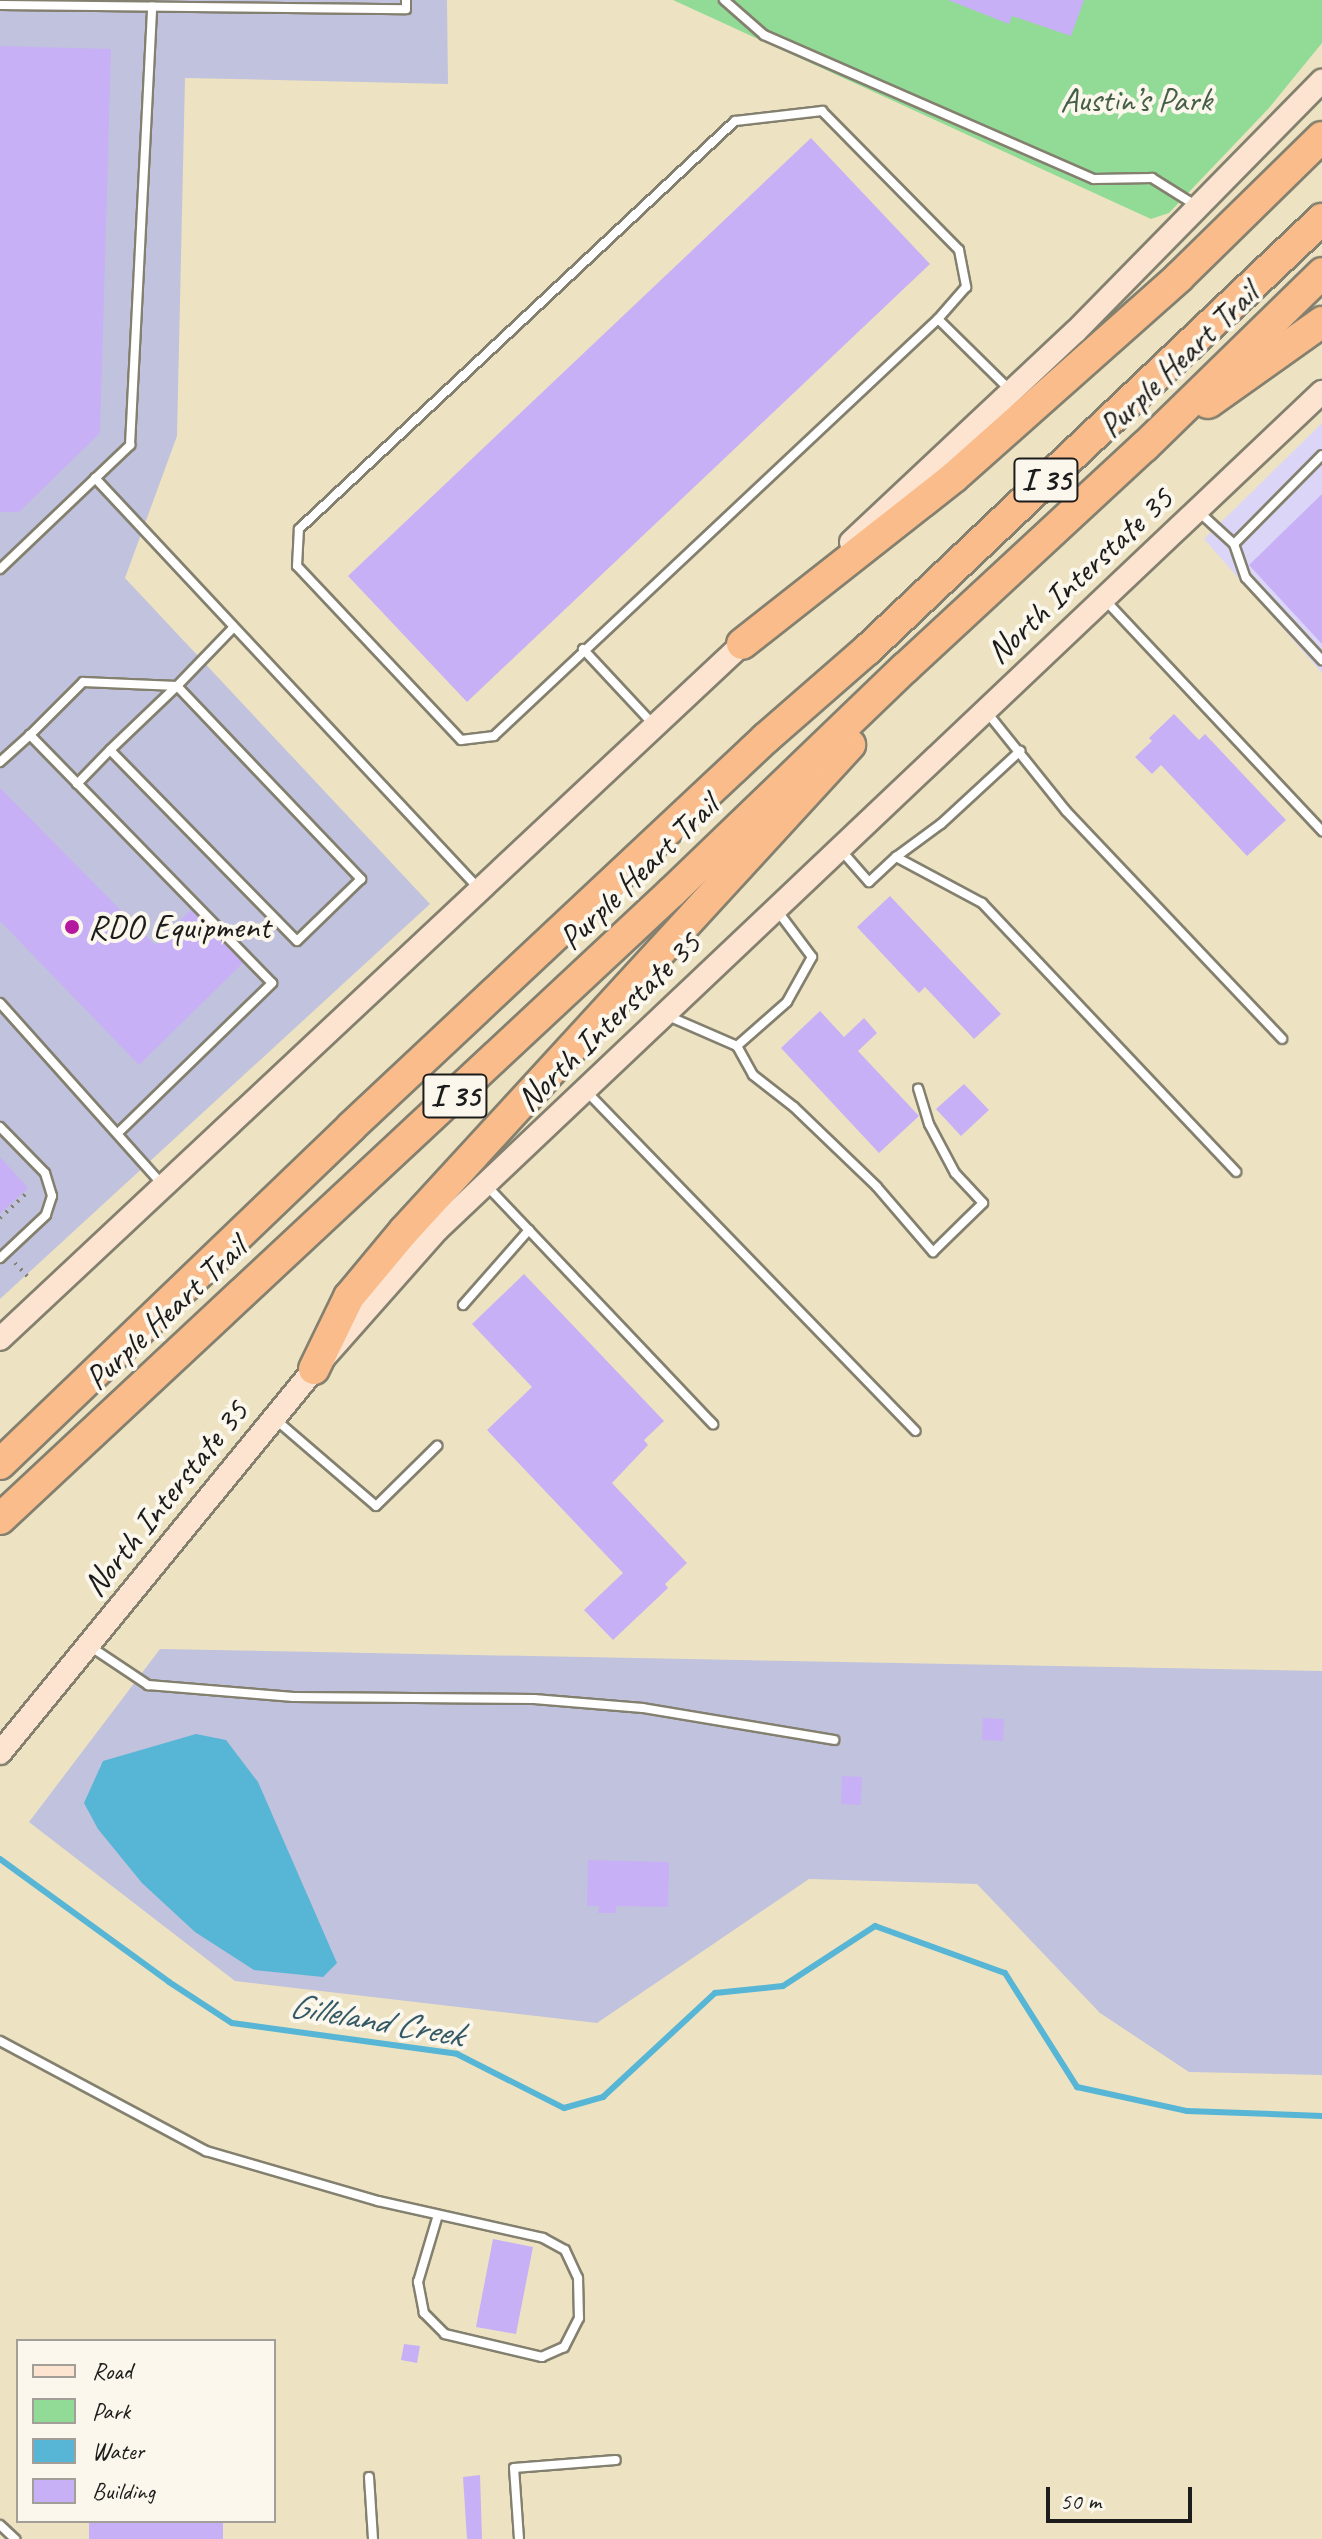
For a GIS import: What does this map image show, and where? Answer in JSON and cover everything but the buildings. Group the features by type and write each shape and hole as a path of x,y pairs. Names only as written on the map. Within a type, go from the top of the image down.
{"highway":[{"path":"742,644 954,477 1179,277 1322,137"},
{"name":"Purple Heart Trail","path":"0,1464 374,1106 766,738 878,639 1322,219"},
{"name":"Purple Heart Trail","path":"0,1519 618,943 905,668 1144,447 1322,273"},
{"path":"1144,447 1322,322"},
{"path":"314,1369 349,1297 404,1231 839,759 905,668"}],"main road":[{"path":"0,1339 1012,392 1200,208 1322,81"},
{"name":"North Interstate 35","path":"0,1753 314,1369 437,1230 1321,394"}],"lane":[{"path":"0,5 406,9 406,0"},
{"path":"724,0 764,35 792,48 1094,179 1152,178 1200,208"},
{"path":"0,569 130,445 152,7"},
{"path":"822,111 959,250 966,287 938,319 583,649 494,736 461,740 297,566 299,529 735,121 822,111"},
{"path":"938,319 1012,392"},
{"path":"1234,544 1322,455"},
{"path":"95,478 480,890"},
{"path":"1198,510 1234,544 1246,578 1322,660"},
{"path":"1104,599 1322,831"},
{"path":"77,784 234,627"},
{"path":"583,649 656,727"},
{"path":"0,762 83,682 177,686 361,879 297,941 110,750"},
{"path":"986,710 1066,811 1282,1039"},
{"path":"30,735 272,983 118,1133"},
{"path":"840,848 869,882 896,857 941,824 1020,751"},
{"path":"896,857 982,903 1236,1172"},
{"path":"737,1046 787,1002 812,957 776,909"},
{"path":"0,1003 164,1187"},
{"path":"664,1014 737,1046 753,1075 794,1107 877,1187 933,1252 983,1203 955,1173 929,1124 918,1089"},
{"path":"585,1090 915,1431"},
{"path":"0,1127 45,1173 52,1196 46,1215 0,1258"},
{"path":"485,1185 713,1424"},
{"path":"463,1305 529,1230"},
{"path":"274,1418 376,1506 437,1446"},
{"path":"90,1646 148,1685 294,1697 534,1699 643,1708 834,1740"},
{"path":"0,2041 206,2151 438,2215 543,2238 565,2250 578,2278 579,2318 564,2347 542,2357 445,2334 424,2313 418,2282 438,2215"},
{"path":"519,2539 514,2468 616,2460"},
{"path":"369,2477 373,2539"},
{"path":"0,2525 15,2539"}],"path":[{"path":"0,1218 26,1194"},
{"path":"15,1263 27,1276"}],"shaded area":[{"path":"0,0 447,0 448,84 185,78 177,436 125,578 430,904 0,1299"},
{"path":"1322,423 1322,673 1204,539"},
{"path":"160,1649 1322,1671 1322,2075 1189,2072 1100,2013 977,1884 809,1879 597,2023 235,1981 29,1822"}],"green space":[{"name":"Austin’s Park","path":"673,0 1322,0 1322,43 1269,108 1169,213 1151,219"}],"water":[{"path":"196,1734 226,1740 258,1782 337,1963 323,1977 254,1970 195,1932 142,1883 98,1829 84,1803 103,1761"}],"waterway":[{"name":"Gilleland Creek","path":"0,1859 169,1982 232,2023 457,2054 564,2108 603,2097 715,1993 783,1986 875,1926 1005,1973 1077,2087 1187,2111 1322,2116"}],"place":[{"name":"RDO Equipment","path":"72,927"}]}
